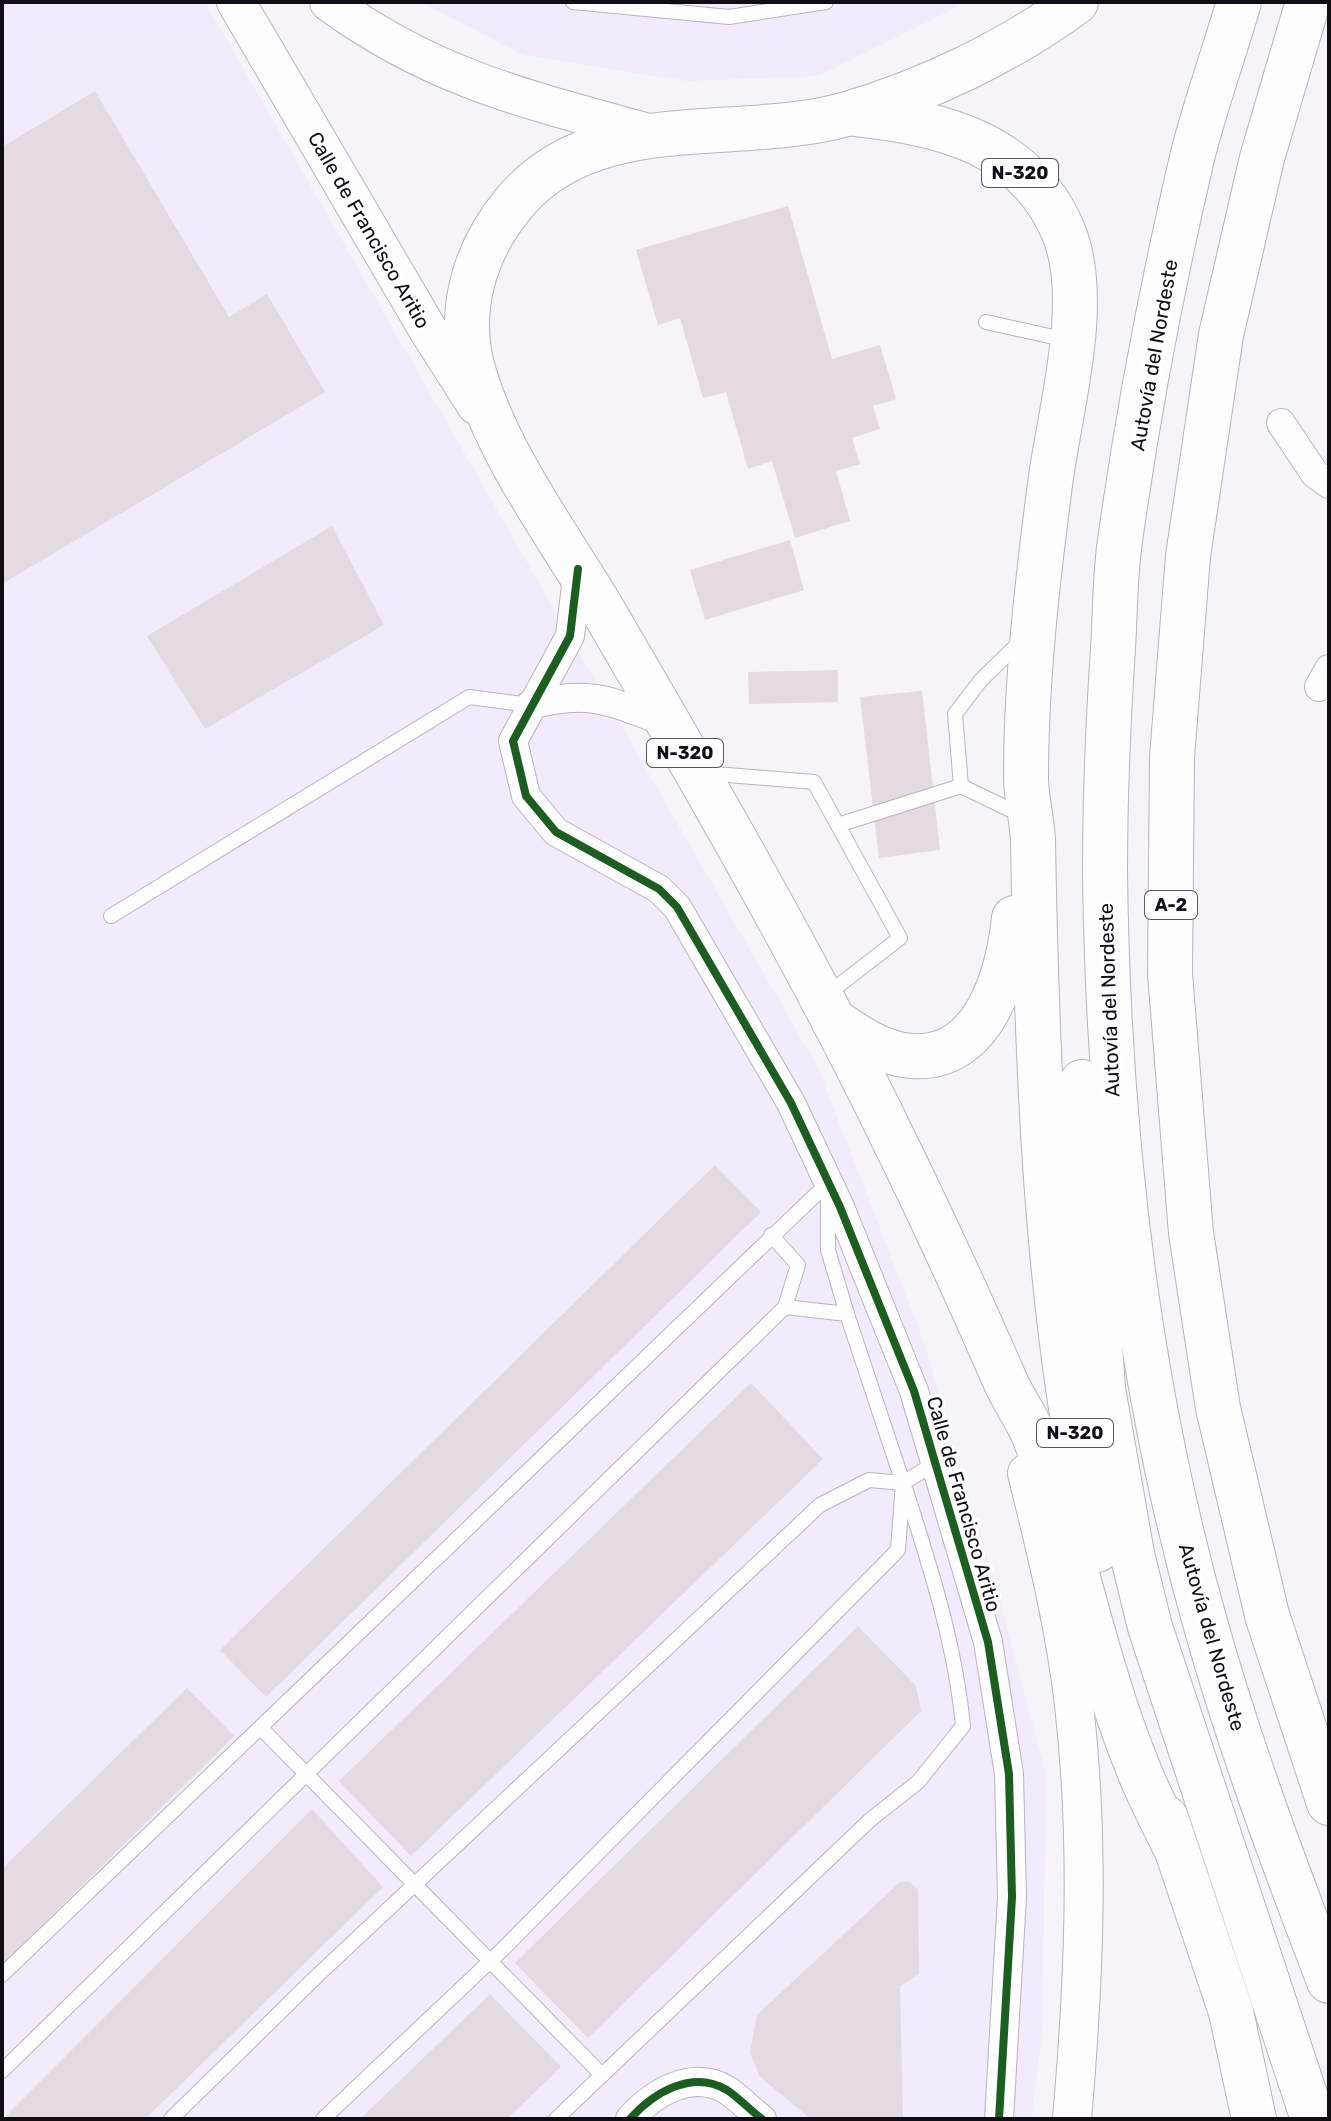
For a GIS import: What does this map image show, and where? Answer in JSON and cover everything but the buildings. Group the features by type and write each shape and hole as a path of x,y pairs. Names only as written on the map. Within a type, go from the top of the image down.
{"highway":[{"path":"849,113 959,70 1022,40 1076,2"},
{"name":"Autovía del Nordeste","path":"1239,2 1193,153 1157,326 1119,551 1105,822 1107,986 1114,1116 1140,1332 1179,1523 1205,1624 1280,1854 1329,1981"},
{"name":"A-2","path":"1308,2 1262,158 1221,335 1188,556 1172,757 1170,974 1191,1233 1218,1408 1267,1615 1329,1803"},
{"name":"N-320","path":"827,1009 862,1040 910,1056 931,1055 949,1048 988,1014 1001,982 1011,943 1035,628 1051,479 1071,341 1074,294 1069,249 1052,211 1022,175 990,149 948,129 903,119 849,113 763,130 652,134 575,155 545,173 512,205 481,253 470,287 466,321 469,354 477,382 509,454 669,723 827,1009 953,1260 1006,1384 1035,1437 1137,1766 1174,1845"},
{"name":"N-320","path":"1022,796 1032,833 1038,1073 1063,1352 1085,1495 1099,1560 1174,1845 1234,2023 1254,2119"},
{"path":"1105,822 1079,1018 1094,1298 1103,1389 1132,1554 1150,1627 1313,2119"}],"main road":[{"name":"Calle de Francisco Aritio","path":"236,2 427,328 509,454"},
{"path":"329,2 401,49 451,74 507,94 652,134"},
{"path":"1006,1384 1058,1601 1078,1751 1085,1897 1082,1999 1072,2119"}],"street":[{"path":"1281,423 1315,474 1329,484"},
{"name":"Calle de Francisco Aritio","path":"578,569 570,636 513,741 526,796 556,832 669,895 791,1103 828,1183 914,1391 988,1642 1009,1774 1012,1897 999,2119"},
{"path":"530,705 581,696 602,697 669,723"},
{"path":"630,2119 645,2102 678,2084 710,2083 727,2090 762,2119"}],"lane":[{"path":"573,2 729,17 826,2"},
{"path":"986,322 1071,341"},
{"path":"961,786 955,714 981,680 1035,628"},
{"path":"111,916 469,697 530,705"},
{"path":"696,772 814,782 838,825 900,938 827,1009"},
{"path":"838,825 961,786 1022,796"},
{"path":"2,1975 828,1183"},
{"path":"556,2119 870,1820 918,1782 963,1726 957,1668 945,1612 828,1250 828,1183"},
{"path":"2,2071 785,1307 798,1265 771,1235"},
{"path":"785,1307 847,1314"},
{"path":"171,2119 414,1885 820,1505 869,1480 903,1483 937,1462"},
{"path":"323,2119 489,1962 898,1550 903,1483"},
{"path":"261,1728 602,2075"}],"shaded area":[{"path":"2,2 205,2 818,1068 923,1340 997,1590 1046,1775 1042,2034 1031,2119 2,2119"},
{"path":"420,2 967,2 818,76 687,81 523,55"}],"cycle path":[{"path":"578,569 570,636 513,741 526,796 556,832 659,889 677,907 791,1103 840,1207 914,1391 988,1642 1009,1774 1012,1897 999,2119"},
{"path":"630,2119 662,2093 687,2083 700,2082 727,2090 762,2119"}]}
